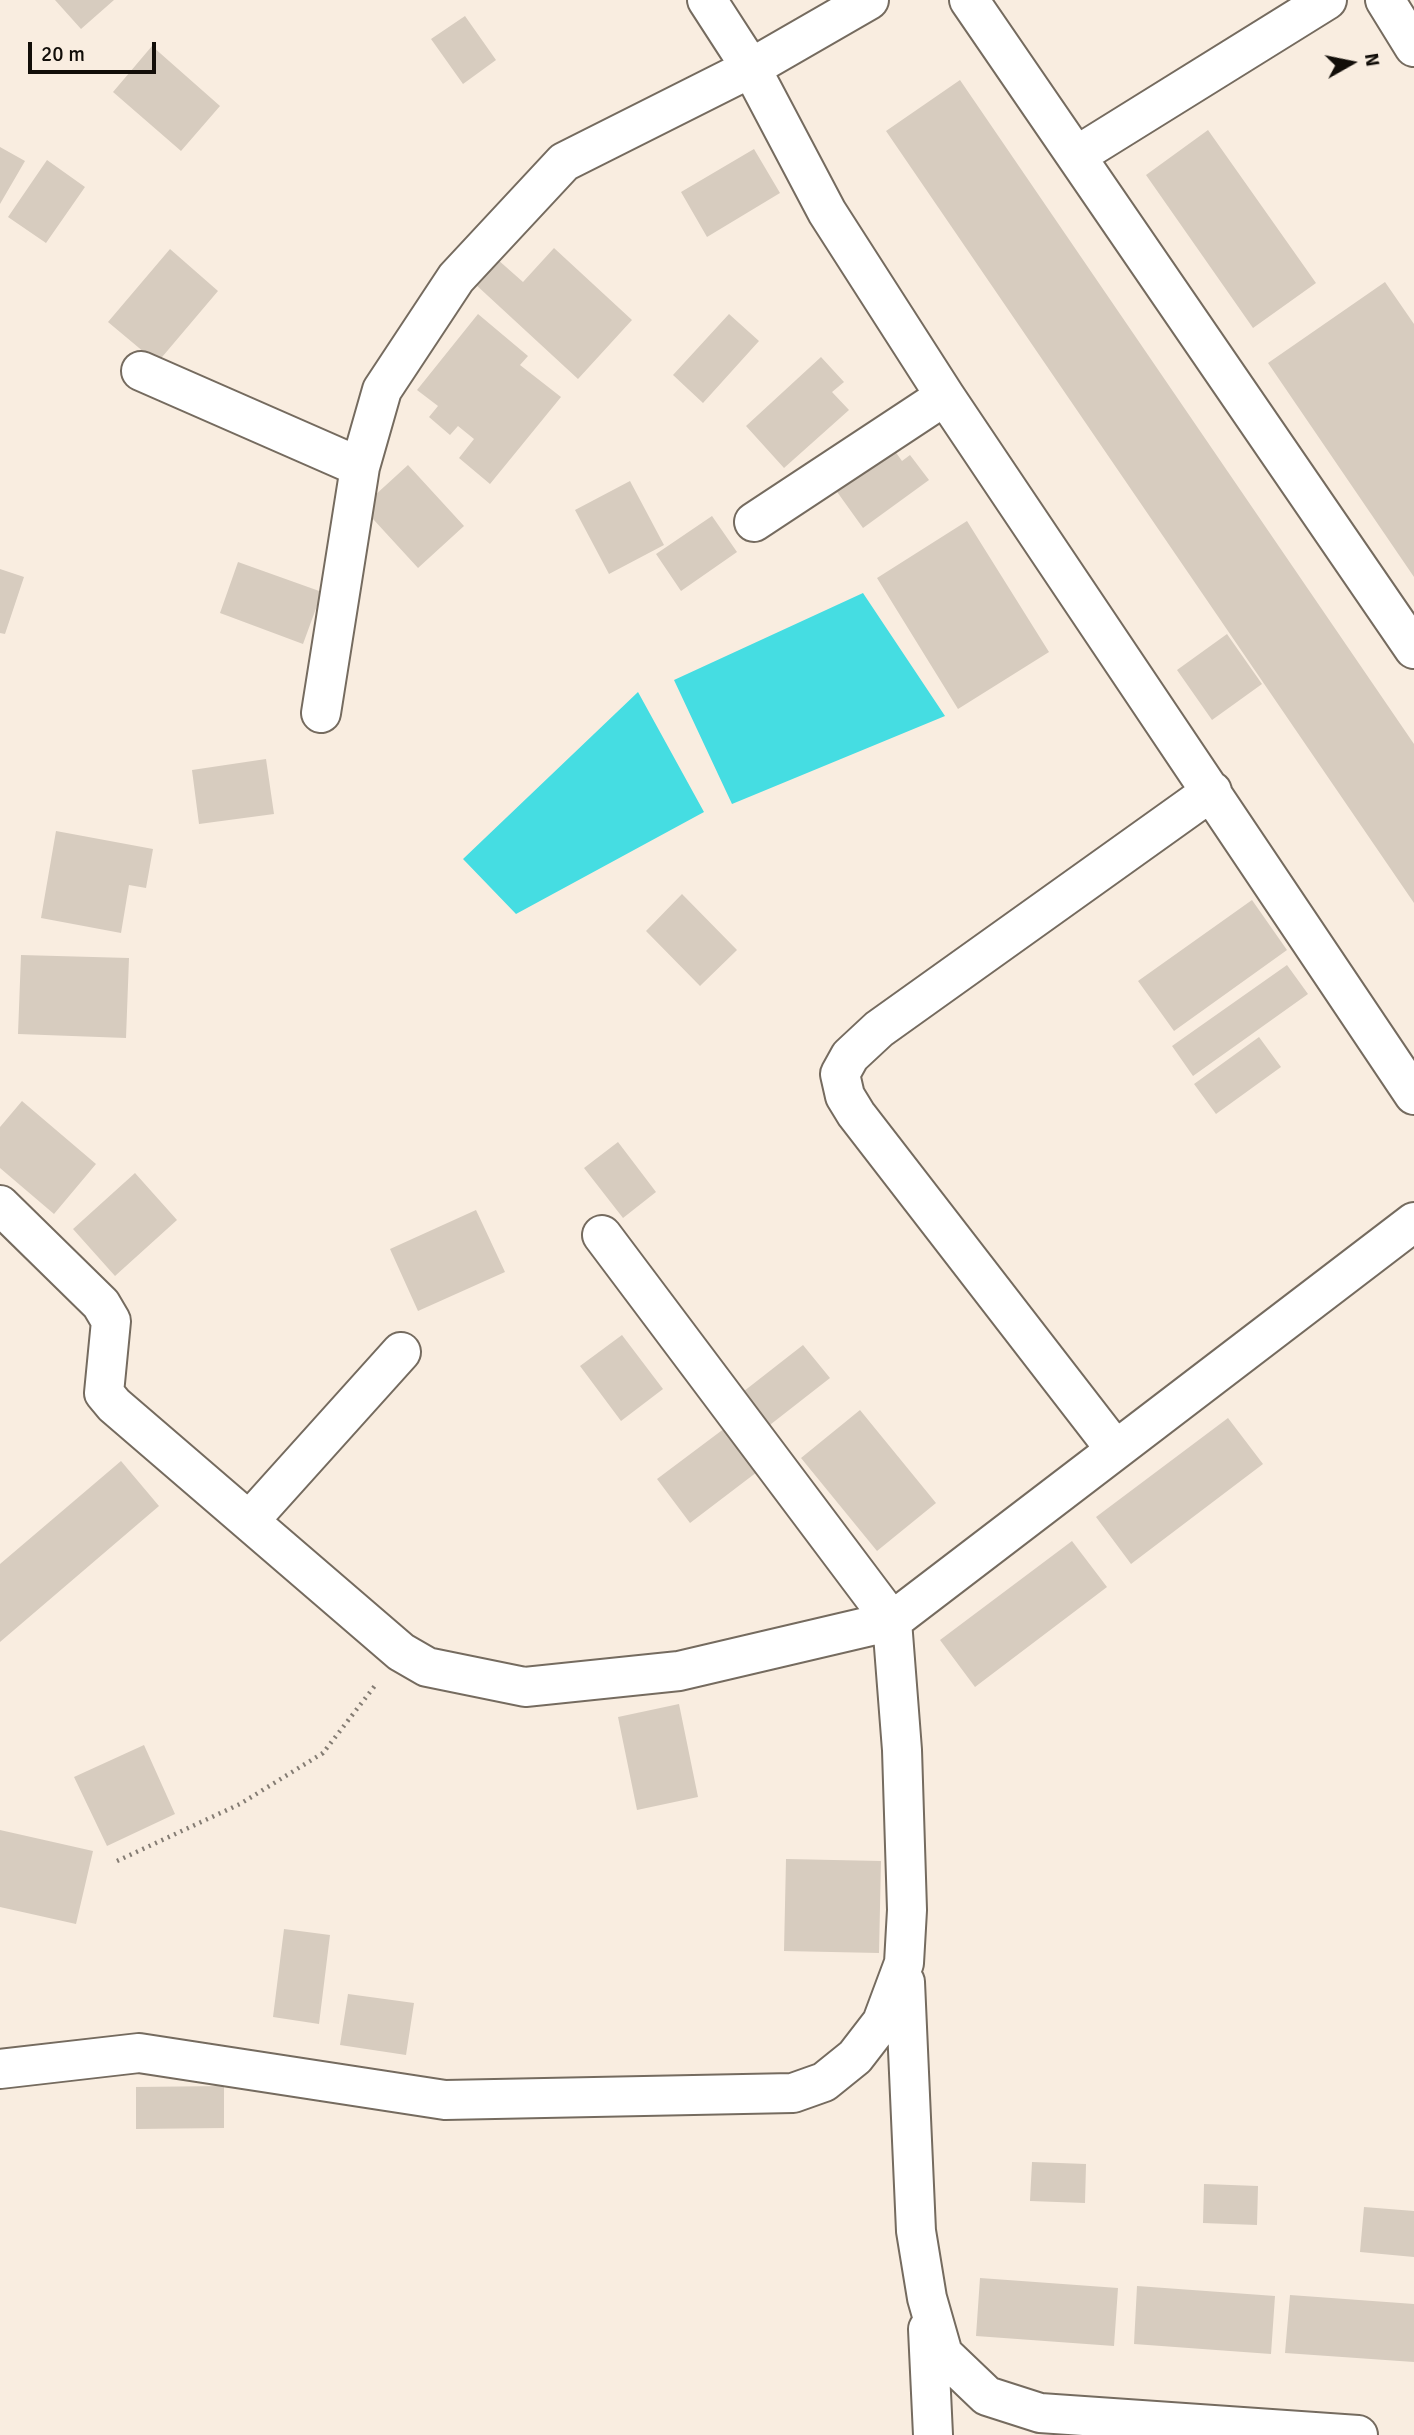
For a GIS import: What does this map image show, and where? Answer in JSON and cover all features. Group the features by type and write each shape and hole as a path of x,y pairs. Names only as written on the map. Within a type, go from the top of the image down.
{"street":[{"path":"707,0 751,68 827,212 945,396 1414,1095"},
{"path":"321,713 360,467 382,390 456,278 564,162 751,68 869,0"},
{"path":"969,0 1414,649"},
{"path":"1076,156 1327,0"},
{"path":"1385,0 1414,47"},
{"path":"141,371 360,467"},
{"path":"754,522 945,396"},
{"path":"1115,1449 856,1114 845,1096 840,1074 850,1056 879,1029 1212,791"},
{"path":"0,1205 101,1304 111,1321 104,1393 401,1652 428,1667 525,1687 679,1671 892,1621 1414,1222"},
{"path":"602,1235 892,1621 902,1750 907,1910 904,1963 915,2231 927,2298 943,2354 987,2396 1041,2413 1359,2435"},
{"path":"249,1521 401,1352"},
{"path":"0,2069 139,2053 445,2100 793,2093 824,2082 855,2057 882,2022 904,1963"},
{"path":"927,2298 933,2435"}],"path":[{"path":"117,1861 240,1804 323,1753 401,1652"}],"water":[{"path":"863,593 945,716 732,804 674,680"},
{"path":"638,692 704,812 516,914 463,859"}],"building":[{"path":"55,0 114,0 81,29"},
{"path":"465,16 496,60 463,84 431,39"},
{"path":"152,46 220,106 181,151 113,92"},
{"path":"960,80 1414,744 1414,903 886,131"},
{"path":"1208,130 1316,283 1253,328 1146,175"},
{"path":"0,147 25,161 0,204"},
{"path":"754,149 780,193 707,237 681,192"},
{"path":"47,160 85,187 46,243 8,217"},
{"path":"554,248 632,320 578,379 474,283 497,259 523,282"},
{"path":"170,249 218,291 157,363 108,322"},
{"path":"1385,282 1414,324 1414,577 1268,363"},
{"path":"478,314 528,356 520,365 561,397 490,484 459,458 474,439 458,426 450,435 429,417 438,406 417,390"},
{"path":"729,314 759,341 703,403 673,375"},
{"path":"821,357 844,382 832,392 849,410 784,468 746,426"},
{"path":"892,447 902,461 910,455 929,480 863,528 835,489"},
{"path":"408,465 464,526 418,568 362,507"},
{"path":"630,481 664,545 609,574 575,510"},
{"path":"712,516 737,552 681,591 656,554"},
{"path":"967,521 1049,652 958,709 877,578"},
{"path":"238,562 322,592 303,644 220,613"},
{"path":"0,569 24,577 5,634 0,633"},
{"path":"1227,634 1262,684 1212,720 1177,670"},
{"path":"266,759 274,814 199,824 192,770"},
{"path":"56,831 153,849 146,888 129,885 121,933 41,918"},
{"path":"682,894 737,950 700,986 646,931"},
{"path":"1252,900 1287,950 1174,1031 1138,981"},
{"path":"21,955 129,958 126,1038 18,1034"},
{"path":"1287,965 1308,994 1193,1076 1172,1046"},
{"path":"1259,1037 1281,1067 1216,1114 1194,1084"},
{"path":"22,1101 96,1164 54,1214 0,1168 0,1127"},
{"path":"618,1142 656,1192 623,1218 584,1168"},
{"path":"135,1173 177,1220 115,1276 73,1229"},
{"path":"476,1210 505,1272 418,1311 390,1249"},
{"path":"622,1335 663,1389 621,1421 580,1366"},
{"path":"803,1345 830,1378 766,1428 739,1395"},
{"path":"860,1410 936,1503 877,1551 801,1458"},
{"path":"1228,1418 1263,1464 1131,1564 1096,1517"},
{"path":"725,1428 757,1472 690,1523 657,1479"},
{"path":"121,1461 159,1506 0,1642 0,1564"},
{"path":"1072,1541 1107,1587 975,1687 940,1640"},
{"path":"679,1704 698,1797 637,1810 618,1717"},
{"path":"144,1745 175,1814 107,1846 74,1777"},
{"path":"0,1830 93,1851 76,1924 0,1907"},
{"path":"786,1859 881,1861 879,1953 784,1951"},
{"path":"284,1929 330,1935 319,2024 273,2017"},
{"path":"348,1994 414,2003 406,2055 340,2045"},
{"path":"224,2086 224,2128 136,2129 136,2087"},
{"path":"1032,2162 1086,2164 1085,2203 1030,2201"},
{"path":"1204,2184 1258,2186 1257,2225 1203,2223"},
{"path":"1364,2207 1414,2211 1414,2257 1360,2252"},
{"path":"980,2278 1118,2288 1114,2346 976,2336"},
{"path":"1137,2286 1275,2296 1271,2354 1134,2344"},
{"path":"1290,2295 1414,2304 1414,2362 1285,2353"}]}
